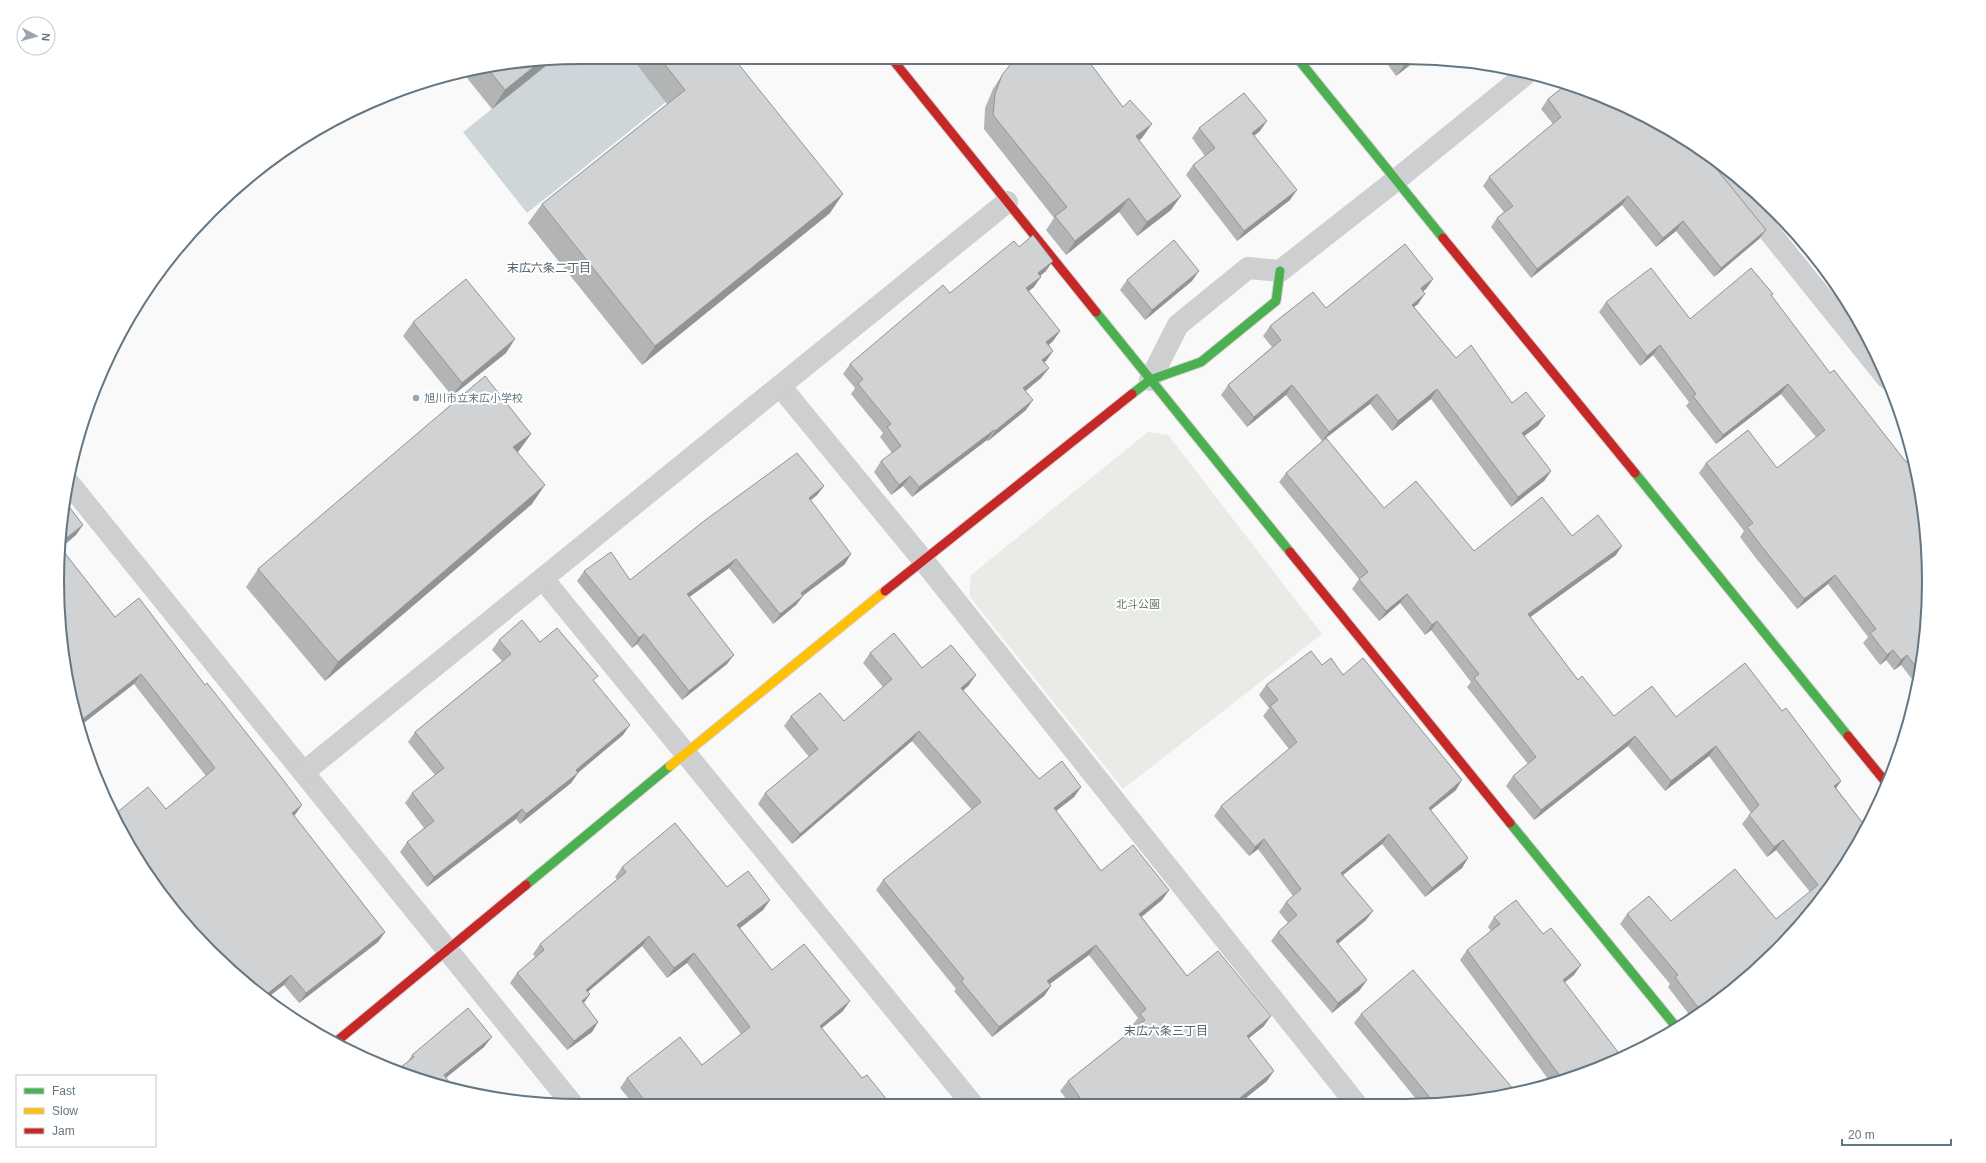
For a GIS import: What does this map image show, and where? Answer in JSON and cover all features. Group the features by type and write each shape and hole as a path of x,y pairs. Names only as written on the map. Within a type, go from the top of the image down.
{"street":[{"path":"896,64 1150,380 1673,1024"},
{"path":"1302,64 1884,779"},
{"path":"1150,380 1178,325 1248,268 1280,271 1396,180 1521,78"},
{"path":"1722,172 1871,357"},
{"path":"304,772 1007,202"},
{"path":"340,1039 446,949 685,753 923,560 1150,380 1201,362 1276,301 1280,271"},
{"path":"780,386 923,560 1352,1099"},
{"path":"73,488 568,1099"},
{"path":"543,579 968,1099"}],"green space":[{"name":"北斗公園","path":"1148,432 1168,435 1322,634 1123,789 969,596 971,575"}],"shaded area":[{"path":"636,64 666,102 527,213 463,132 547,65"}],"building":[{"path":"664,64 738,64 843,194 655,346 542,204 685,90"},
{"path":"1011,64 1091,64 1123,107 1130,100 1152,124 1136,136 1181,196 1147,222 1129,198 1075,241 1055,216 1067,207 993,115 995,94 1002,75"},
{"path":"535,66 505,90 490,72"},
{"path":"1561,88 1571,91 1603,103 1663,133 1716,168 1766,230 1721,268 1683,221 1663,238 1628,196 1537,269 1497,218 1513,206 1489,177 1561,117 1548,99"},
{"path":"1244,93 1267,121 1252,133 1297,190 1244,231 1193,165 1215,148 1199,128"},
{"path":"1033,235 1053,261 1038,273 1041,277 1026,288 1060,331 1046,342 1053,351 1042,360 1049,368 1023,388 1033,400 995,431 994,430 919,487 910,476 899,485 881,461 901,446 887,427 891,424 858,384 863,379 850,364 943,285 950,293 1014,241 1019,247"},
{"path":"1174,240 1199,271 1152,310 1127,280"},
{"path":"1405,244 1433,279 1421,288 1425,294 1412,305 1456,358 1471,345 1512,403 1526,392 1545,416 1522,433 1551,471 1518,497 1437,389 1398,421 1377,394 1329,432 1292,385 1254,417 1228,385 1281,340 1270,326 1313,292 1326,308"},
{"path":"1651,268 1690,319 1751,268 1773,294 1771,295 1830,373 1834,370 1906,462 1907,461 1918,514 1921,548 1921,615 1915,665 1907,655 1901,660 1893,650 1887,655 1870,633 1876,629 1835,575 1804,599 1747,527 1753,523 1706,463 1748,430 1777,468 1825,430 1788,384 1723,435 1693,396 1696,394 1660,345 1647,356 1606,302"},
{"path":"466,279 515,339 462,383 413,322"},
{"path":"485,376 531,434 513,447 545,485 338,662 258,569"},
{"path":"1326,438 1384,508 1416,481 1474,551 1542,497 1572,536 1598,515 1622,546 1528,614 1578,680 1582,676 1614,716 1652,686 1676,717 1745,663 1782,711 1786,708 1841,781 1834,786 1862,823 1835,869 1794,923 1746,971 1698,1008 1675,977 1678,975 1627,914 1649,896 1671,921 1735,869 1776,919 1818,885 1783,840 1774,847 1749,815 1759,805 1716,746 1671,781 1635,736 1541,810 1513,776 1536,757 1474,678 1479,674 1437,621 1432,625 1407,594 1386,611 1359,579 1368,572 1286,473"},
{"path":"797,453 824,486 809,498 851,554 801,593 803,596 780,614 736,559 687,594 734,655 689,691 644,634 639,638 584,571 611,552 630,580 704,521"},
{"path":"69,507 83,525 66,538"},
{"path":"65,553 115,617 139,598 205,685 207,683 302,805 292,813 385,932 306,993 291,975 268,993 240,971 192,923 171,897 151,869 118,812 148,787 166,809 215,768 141,674 83,719 68,649 65,615"},
{"path":"522,620 540,642 557,628 598,676 593,680 630,725 576,770 578,773 526,814 522,809 434,877 407,842 434,821 412,793 444,768 415,732 511,654 499,640"},
{"path":"894,633 922,668 951,645 976,675 961,688 1039,779 1062,761 1081,787 1054,808 1101,871 1133,845 1169,890 1139,914 1187,976 1218,951 1271,1016 1247,1036 1274,1071 1239,1099 1081,1099 1068,1081 1145,1020 1140,1014 1146,1009 1096,945 1047,981 1051,986 999,1027 961,981 964,979 883,880 981,802 919,731 800,834 765,793 818,749 791,716 820,693 844,721 892,679 870,653"},
{"path":"1311,651 1322,665 1331,658 1343,675 1363,658 1462,780 1429,808 1468,858 1432,888 1389,834 1341,873 1373,911 1336,941 1367,980 1338,1003 1278,932 1297,915 1286,902 1301,889 1264,839 1255,847 1221,806 1297,742 1270,706 1278,700 1266,685"},
{"path":"675,823 727,887 748,871 770,900 737,925 772,970 804,944 850,1001 820,1026 862,1078 867,1075 886,1099 643,1099 627,1078 680,1037 702,1065 750,1027 694,953 674,968 649,936 586,990 590,994 582,1001 598,1022 574,1041 517,973 544,950 540,944 626,872 622,867"},
{"path":"1516,900 1543,934 1551,928 1581,965 1563,980 1619,1053 1603,1060 1559,1075 1467,950 1500,924 1494,917"},
{"path":"1413,970 1512,1087 1472,1095 1430,1098 1361,1014"},
{"path":"468,1008 492,1037 444,1075 448,1081 401,1067 414,1057 412,1055"}],"traffic: fast":[{"path":"1302,64 1443,238"},
{"path":"1132,394 1150,380 1201,362 1276,301 1280,271"},
{"path":"1096,312 1290,552"},
{"path":"1635,473 1848,736"},
{"path":"526,885 670,766"},
{"path":"1510,823 1673,1024"}],"traffic: slow":[{"path":"670,766 885,591"}],"traffic: jam":[{"path":"896,64 1096,312"},
{"path":"1443,238 1635,473"},
{"path":"885,591 1132,394"},
{"path":"1290,552 1510,823"},
{"path":"1848,736 1883,779"},
{"path":"340,1039 526,885"}],"place":[{"name":"旭川市立末広小学校","path":"416,398"}],"district":[{"name":"末広六条二丁目","path":"549,268"},
{"name":"末広六条三丁目","path":"1166,1031"}]}
